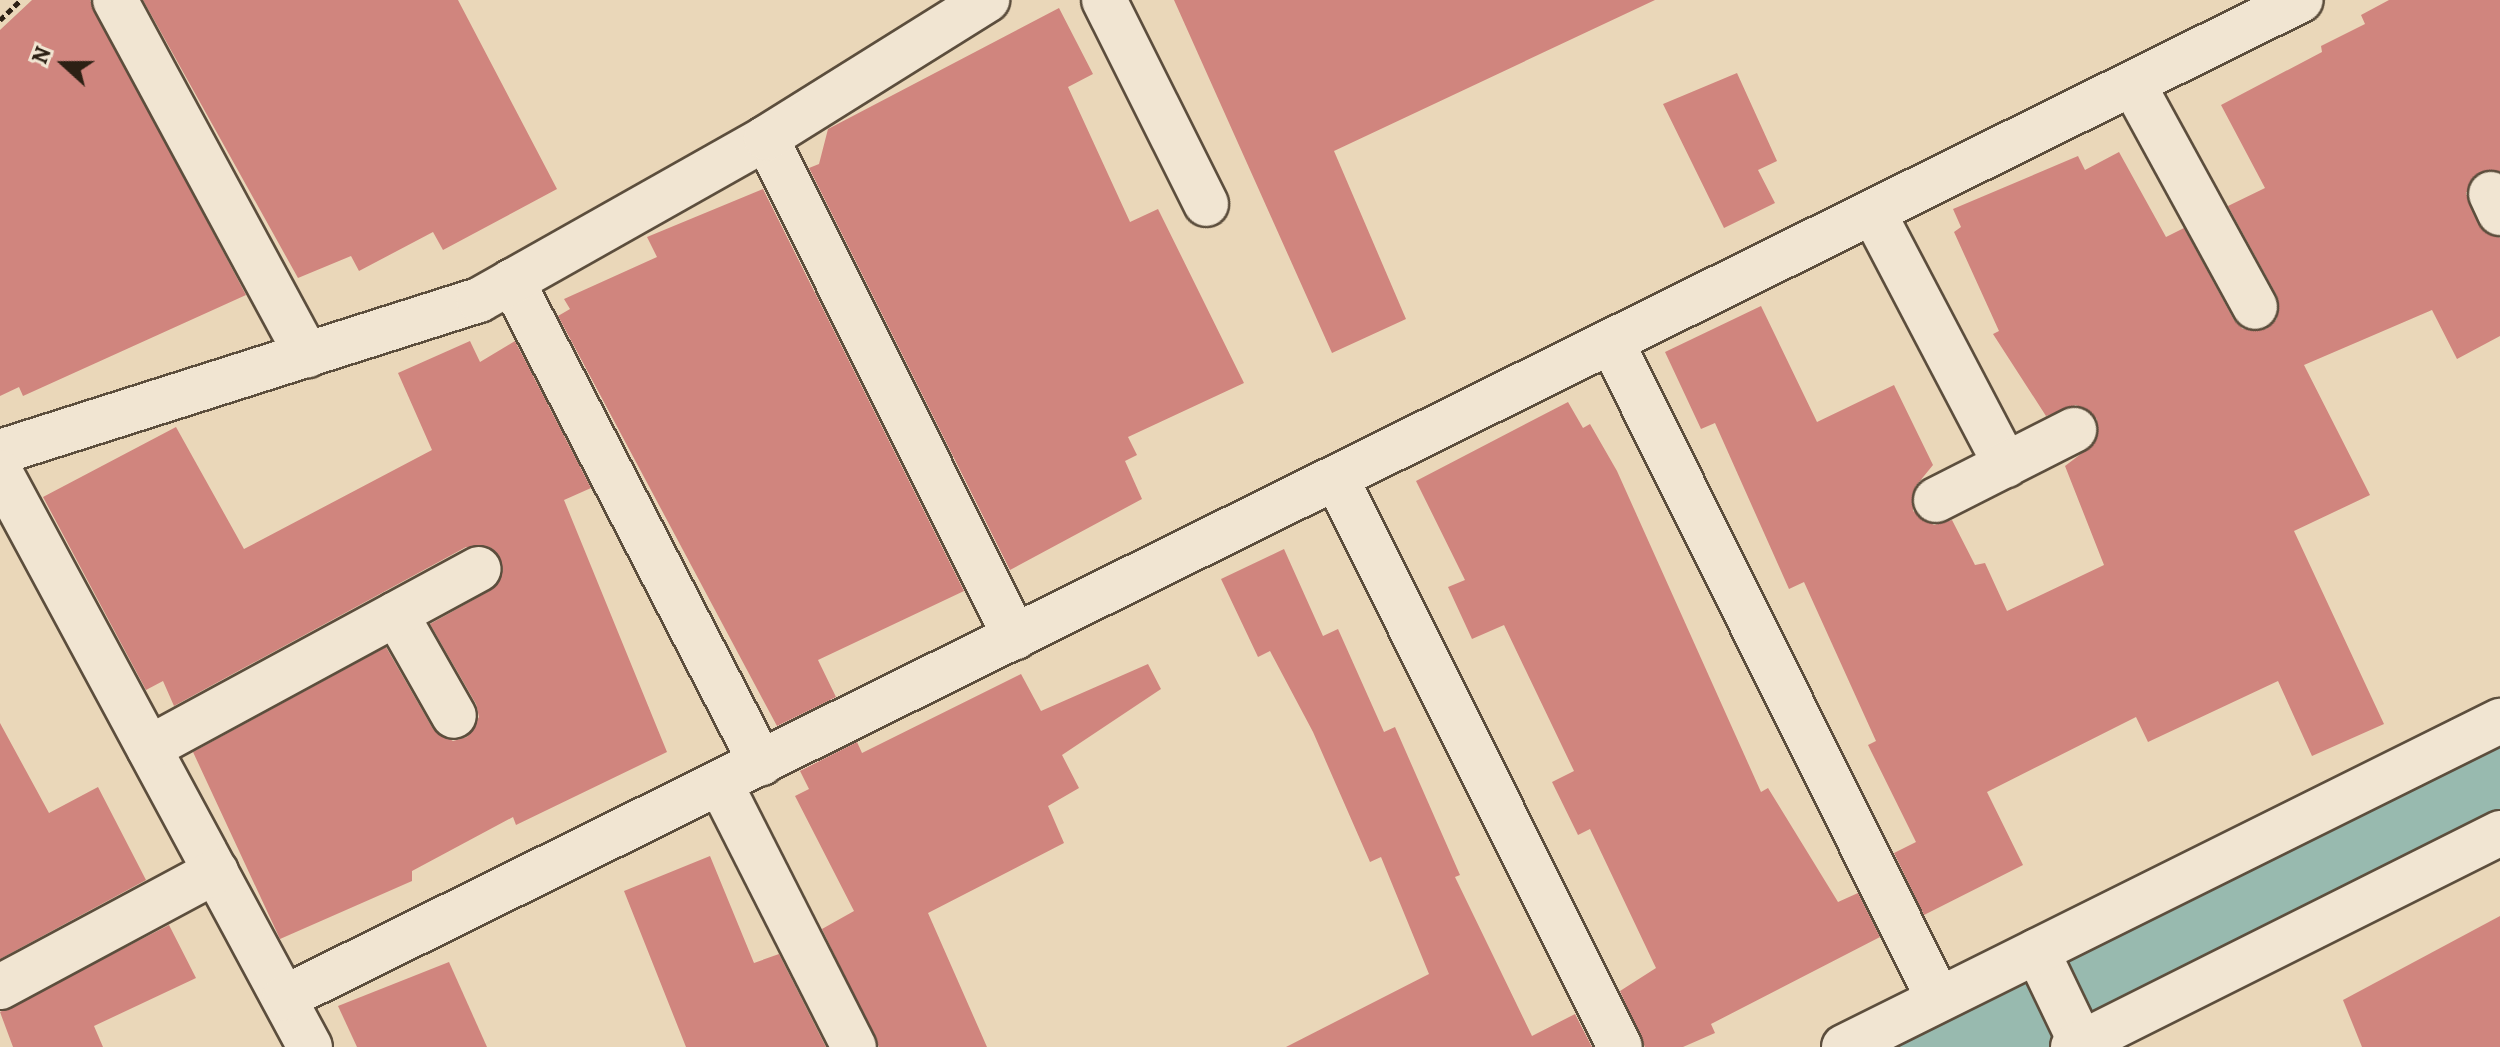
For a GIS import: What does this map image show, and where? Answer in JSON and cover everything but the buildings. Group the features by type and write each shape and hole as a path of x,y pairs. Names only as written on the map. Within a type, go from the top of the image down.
{"street":[{"path":"115,0 307,355"},
{"path":"0,452 479,300 766,138 987,0"},
{"path":"1104,0 1206,204"},
{"path":"284,998 1015,637 1338,482 1611,341 2301,0"},
{"path":"2133,84 2255,307"},
{"path":"766,138 1015,637"},
{"path":"1873,212 2006,465"},
{"path":"512,281 761,763"},
{"path":"1611,341 1938,998"},
{"path":"1936,500 2074,430"},
{"path":"0,472 310,1047"},
{"path":"1338,482 1620,1047"},
{"path":"149,748 478,569"},
{"path":"396,614 454,716"},
{"path":"1844,1047 2500,721"},
{"path":"720,783 854,1047"},
{"path":"2037,951 2077,1045 2500,833"},
{"path":"0,987 216,871"}],"path":[{"path":"0,20 21,0"}],"waterway":[{"path":"1959,1047 2500,780"}]}
